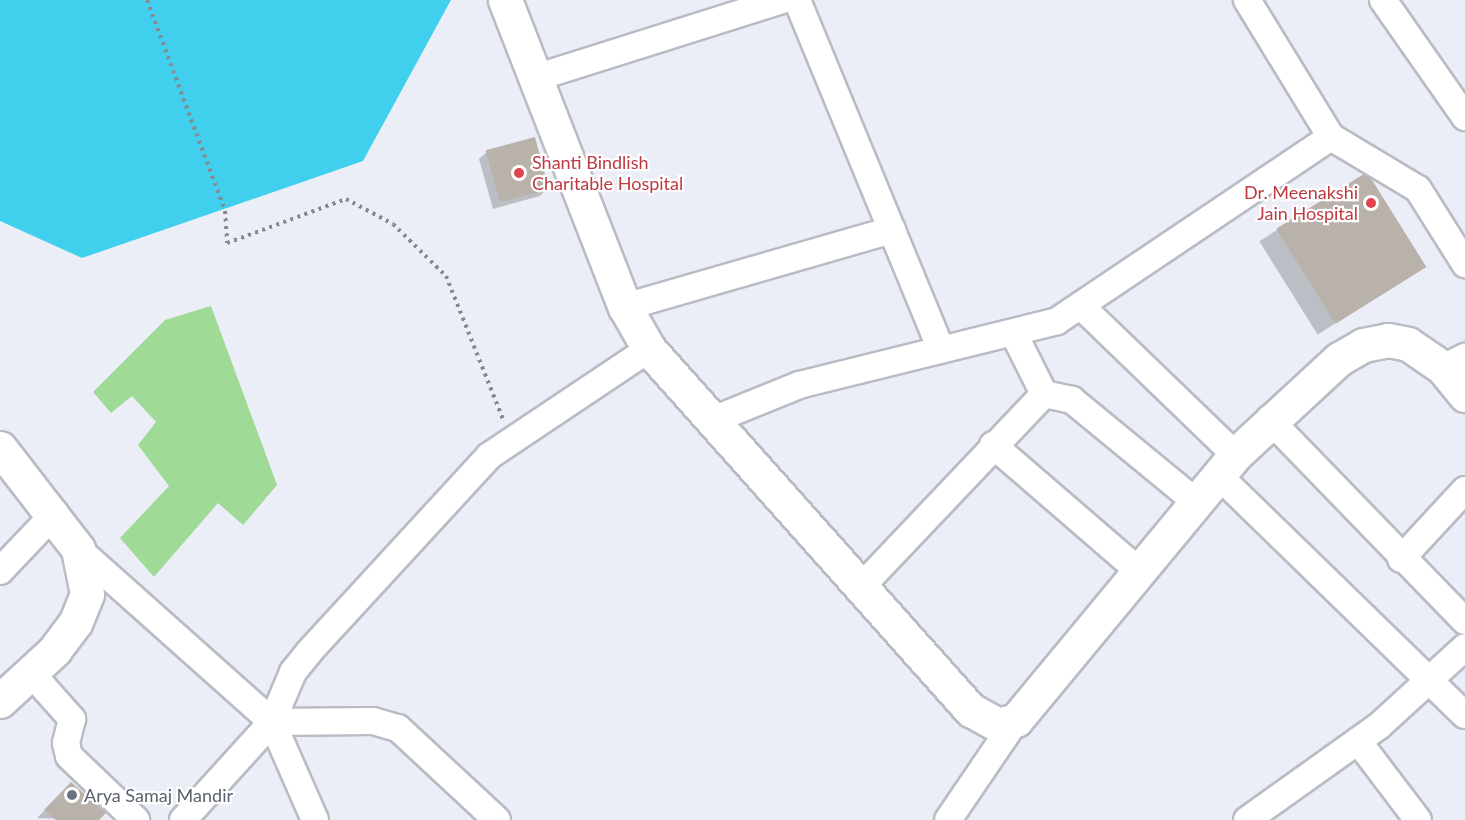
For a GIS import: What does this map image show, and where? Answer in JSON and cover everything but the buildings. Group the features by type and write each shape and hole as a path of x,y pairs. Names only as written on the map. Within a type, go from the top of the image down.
{"main road":[{"path":"505,0 625,307 649,349 971,710 998,725 1017,720 1195,501 1269,419 1363,345 1388,340 1408,344 1454,362 1465,394"},
{"path":"0,448 54,513 78,549 87,594 75,624 31,673 0,701"}],"street":[{"path":"535,78 783,0"},
{"path":"797,0 941,350"},
{"path":"1247,0 1331,137 1418,189 1465,264"},
{"path":"1383,0 1465,117"},
{"path":"713,420 799,385 1014,334 1082,307 1331,137"},
{"path":"625,307 892,230"},
{"path":"1082,307 1226,465 1465,715"},
{"path":"1014,334 1044,394"},
{"path":"183,820 272,722 298,665 510,438 649,349"},
{"path":"862,586 993,445 1044,394"},
{"path":"1044,394 1072,400 1195,501"},
{"path":"1269,419 1401,559 1465,621"},
{"path":"993,445 1138,570"},
{"path":"1401,559 1465,490"},
{"path":"1,568 54,513"},
{"path":"78,549 272,722 315,820"},
{"path":"1247,820 1358,741 1431,680 1465,647"},
{"path":"31,673 68,710 69,756 136,820"},
{"path":"948,820 1017,720"},
{"path":"272,722 373,721 398,728 497,820"},
{"path":"1358,741 1418,820"}],"path":[{"path":"147,0 225,211 227,243 346,199 393,224 446,276 510,438"}],"green space":[{"path":"211,306 277,485 243,525 218,503 154,577 120,538 169,486 138,445 156,422 132,396 111,413 93,392 165,320"}],"water":[{"path":"0,0 451,0 363,161 82,258 0,221"}],"place":[{"name":"Shanti Bindlish Charitable Hospital","path":"519,173"},
{"name":"Dr. Meenakshi Jain Hospital","path":"1371,203"},
{"name":"Arya Samaj Mandir","path":"72,795"}]}
